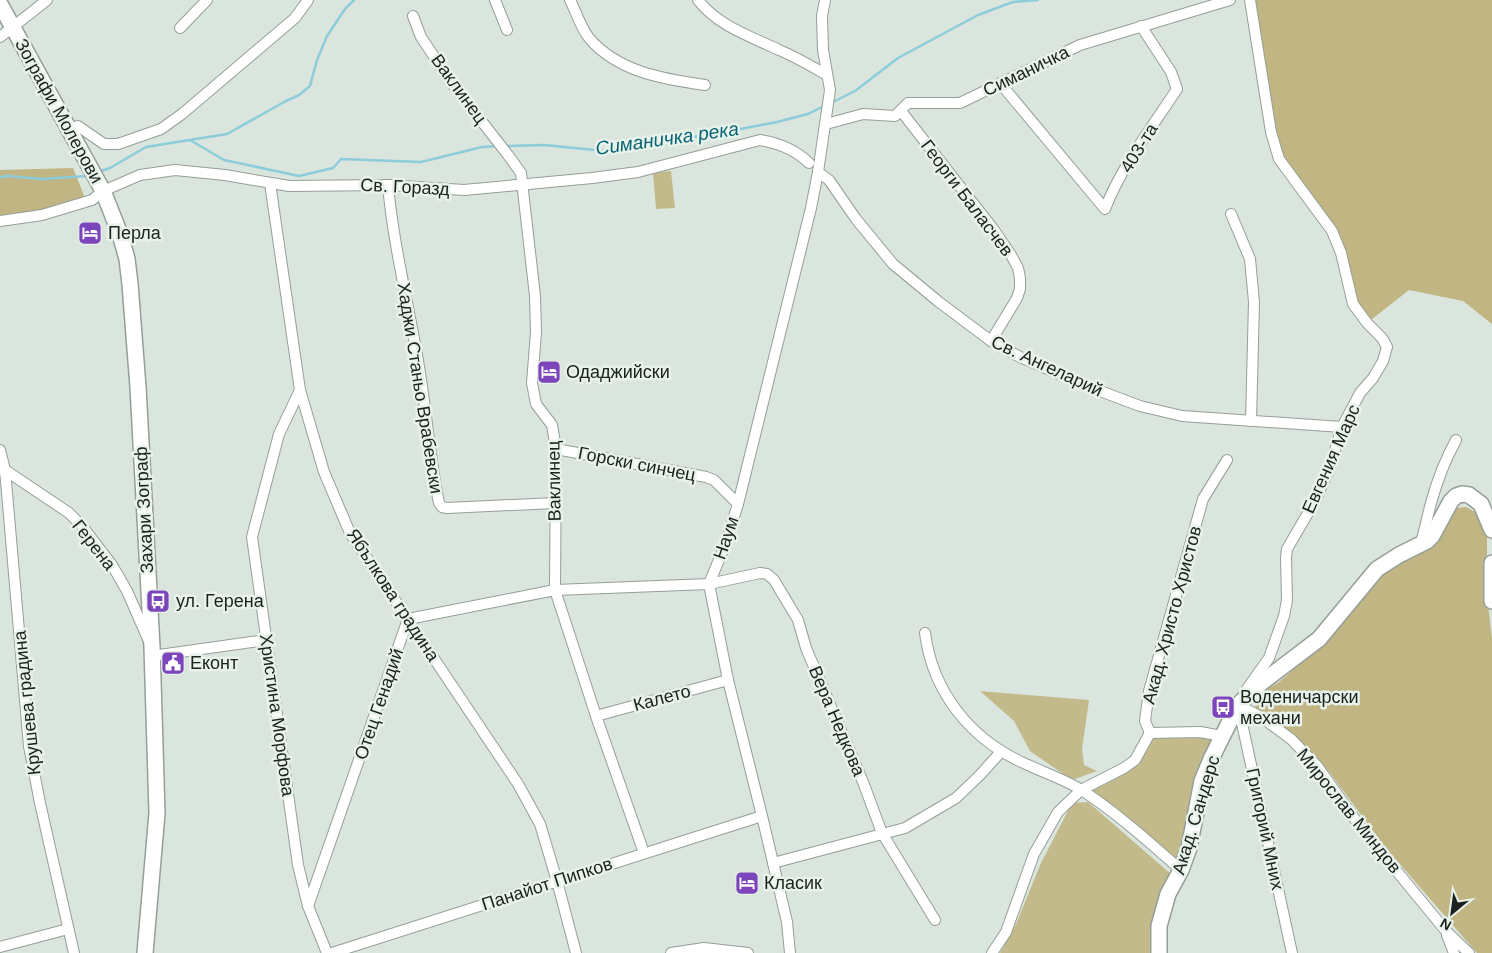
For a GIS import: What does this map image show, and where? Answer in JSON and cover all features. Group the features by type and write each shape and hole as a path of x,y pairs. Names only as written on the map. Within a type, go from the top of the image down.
{"street":[{"path":"0,37 47,0"},
{"path":"180,28 207,0"},
{"path":"69,129 78,126 104,144 118,144 161,129 182,114 296,18 308,0"},
{"path":"495,0 507,30"},
{"path":"570,0 588,37 608,56 627,66 665,80 705,85"},
{"path":"698,0 719,20 746,36 780,50 827,75"},
{"name":"Наум","path":"709,584 725,545 738,504 783,314 811,208 830,90 822,25 824,0"},
{"name":"Симаничка","path":"826,124 863,114 895,116 908,103 960,103 1080,45 1230,0"},
{"name":"Евгения Марс","path":"1238,705 1273,649 1287,600 1287,549 1315,501 1330,467 1342,427 1360,393 1373,378 1388,346 1353,304 1340,253 1332,231 1279,159 1270,132 1250,0"},
{"name":"Зографи Молерови","path":"0,4 101,187"},
{"name":"Ваклинец","path":"413,16 421,37 451,82 521,173 535,296 536,332 532,382 536,404 552,424 556,449 555,590 596,716 644,853"},
{"name":"403-та","path":"1000,83 1105,209 1130,161 1178,89 1171,72 1141,26"},
{"name":"Георги Баласчев","path":"901,111 994,230 1018,268 1020,284 1017,298 991,341"},
{"name":"Св. Горазд","path":"0,221 49,213 92,200 101,187 140,175 175,170 289,186 388,185 464,190 638,172 760,140 775,142 801,156 809,164"},
{"name":"Св. Ангеларий","path":"818,172 829,180 856,219 893,264 991,341 1020,358 1140,406 1182,416 1342,427"},
{"name":"Ябълкова градина","path":"270,183 300,390 324,472 350,533 518,784 540,824 576,953"},
{"name":"Хаджи Станьо Врабевски","path":"388,185 391,219 424,392 439,503 442,507 448,508 556,503"},
{"name":"Захари Зограф","path":"101,187 120,234 126,259 130,284 138,386 152,652 157,813 145,953"},
{"path":"1231,214 1250,259 1254,302 1251,421"},
{"name":"Христина Морфова","path":"300,390 279,434 252,538 298,865 308,906 327,953"},
{"path":"1420,545 1441,470 1456,440"},
{"name":"Горски синчец","path":"556,449 706,477 714,480 738,504"},
{"name":"Крушева градина","path":"0,450 29,746 74,953"},
{"name":"Акад. Христо Христов","path":"1150,733 1145,721 1149,691 1203,499 1227,460"},
{"name":"Герена","path":"3,470 69,513 82,526 112,565 127,591 152,652"},
{"name":"Акад. Сандерс","path":"1159,953 1159,926 1168,894 1181,870 1191,840 1202,781 1238,705 1261,682 1320,639 1377,569 1420,545 1432,536 1451,501 1456,496 1462,494 1469,495 1481,504 1492,530"},
{"path":"1492,563 1492,601"},
{"name":"Вера Недкова","path":"709,584 760,573 767,574 774,580 798,620 806,648 864,782 882,833 935,920"},
{"path":"408,619 555,590 709,584 728,680 787,922 790,953"},
{"name":"Отец Генадий","path":"308,906 408,619"},
{"path":"925,633 934,672 943,691 954,709 978,735 1027,765 1046,772 1099,802 1181,870"},
{"path":"152,652 266,640"},
{"name":"Калето","path":"596,716 728,680"},
{"name":"Мирослав Миндов","path":"1238,705 1261,717 1291,739 1317,766 1362,829 1446,931 1469,953"},
{"name":"Григорий Мних","path":"1238,705 1292,953"},
{"path":"992,953 1006,932 1034,854 1058,812 1080,790 1124,768 1135,760 1150,733 1200,732 1222,736"},
{"path":"773,863 905,828 956,798 998,755 1000,750"},
{"name":"Панайот Пипков","path":"332,953 762,816"},
{"path":"0,947 68,929"},
{"name":"Мирослав Миндов","path":"1446,931 1454,953"},
{"path":"671,953 704,948 748,953"}],"shaded area":[{"path":"1250,0 1492,0 1492,324 1463,301 1409,290 1367,323 1353,304 1341,253 1279,159"},
{"path":"73,168 85,198 42,211 0,217 0,170"},
{"path":"671,171 675,208 656,209 653,173"},
{"path":"1466,507 1479,514 1487,532 1487,596 1492,639 1492,953 1477,953 1385,847 1330,773 1299,739 1255,708 1258,695 1279,682 1320,647 1378,574 1448,517 1456,508"},
{"path":"980,691 1089,700 1082,749 1084,765 1097,771 1072,780 1030,751 1014,721"},
{"path":"1198,733 1214,738 1185,845 1176,862 1089,789 1123,773 1148,734"},
{"path":"1088,802 1172,875 1151,928 1151,953 1000,953 1016,924 1041,863 1072,803"}],"waterway":[{"path":"98,172 110,168 146,147 227,134 299,95 310,86 317,60 327,36 345,9 354,0"},
{"name":"Симаничка река","path":"831,103 855,91 898,58 978,15 1013,2 1038,0"},
{"name":"Симаничка река","path":"505,146 544,145 605,151 777,122 808,114 824,106"},
{"name":"Симаничка река","path":"190,140 224,160 299,176 333,168 341,159 421,162 482,147 497,146"},
{"path":"0,177 42,179 88,176"}],"place":[{"name":"Перла","path":"90,233"},
{"name":"Одаджийски","path":"549,372"},
{"name":"ул. Герена","path":"158,601"},
{"name":"Еконт","path":"173,663"},
{"name":"Воденичарски механи","path":"1223,707"},
{"name":"Класик","path":"747,883"}]}
